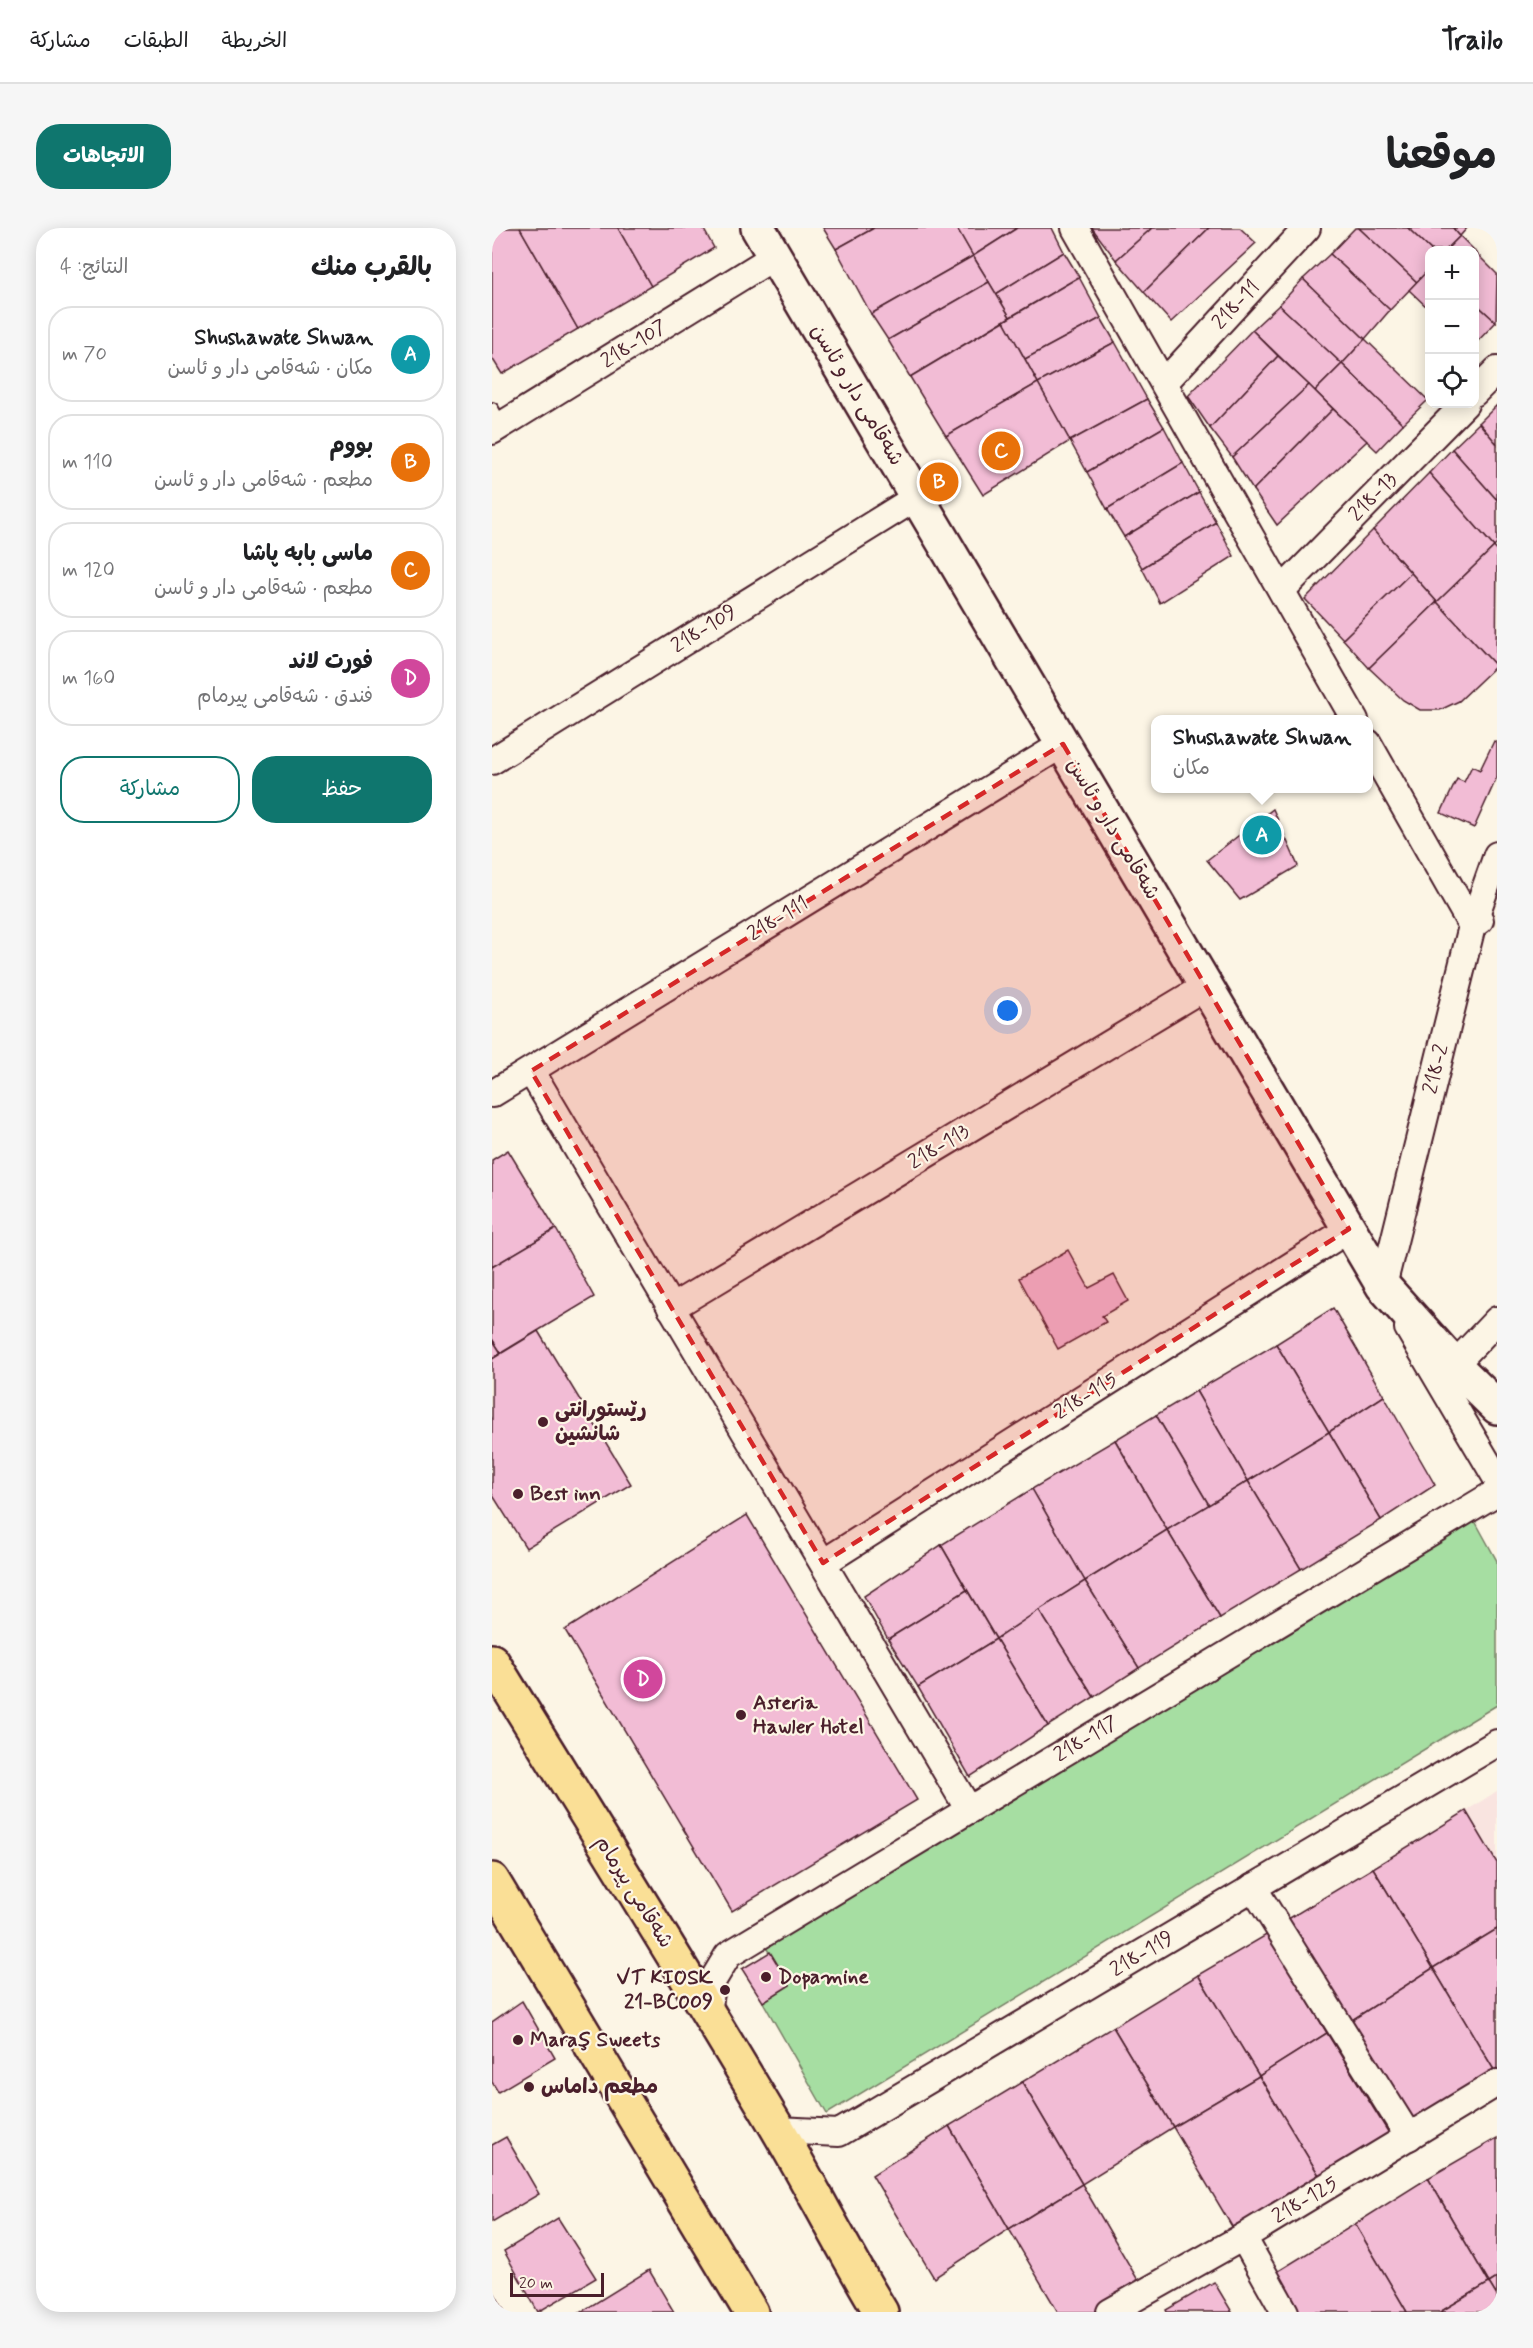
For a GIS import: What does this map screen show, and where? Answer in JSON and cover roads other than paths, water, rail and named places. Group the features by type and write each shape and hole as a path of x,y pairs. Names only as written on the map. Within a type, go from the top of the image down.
{"highway":[{"name":"شەقامی پیرمام","path":"492,1661 708,2012 881,2312"},
{"path":"492,1880 751,2312"}],"street":[{"name":"شەقامی دار و ئاسن","path":"758,228 1383,1286 1454,1365 1497,1407"},
{"path":"1075,228 1352,715"},
{"name":"218-11","path":"1164,383 1307,228"},
{"name":"218-107","path":"495,422 775,256"},
{"path":"1479,388 1497,370"},
{"name":"218-13","path":"1282,590 1461,408"},
{"name":"218-109","path":"492,761 917,497"},
{"name":"218-111","path":"492,1094 1063,744"},
{"path":"1373,752 1472,926 1497,908"},
{"name":"218-2","path":"1383,1286 1472,926 1497,855"},
{"name":"218-113","path":"671,1308 1206,986"},
{"path":"531,1071 969,1810"},
{"name":"218-115","path":"823,1563 1349,1229"},
{"path":"1383,1286 1497,1479"},
{"path":"1454,1365 1497,1320"},
{"name":"218-117","path":"708,2012 713,1980 728,1955 1497,1492"},
{"name":"218-119","path":"778,2130 839,2133 1497,1743"},
{"path":"1253,1887 1409,2137"},
{"name":"218-125","path":"1110,2312 1243,2237 1497,2083"},
{"path":"1243,2237 1285,2312"}],"place":[{"name":"ماسی بابە پاشا","path":"1001,451"},
{"name":"بووم","path":"939,482"},
{"name":"Shushawate Shwan","path":"1262,835"},
{"name":"رێستورانتی شانشین","path":"543,1422"},
{"name":"Best inn","path":"518,1494"},
{"name":"فورت لاند","path":"643,1679"},
{"name":"Asteria Hawler Hotel","path":"741,1715"},
{"name":"Dopamine","path":"766,1977"},
{"name":"VT KIOSK 21-BC009","path":"725,1990"},
{"name":"Maraş Sweets","path":"518,2040"},
{"name":"مطعم داماس","path":"529,2087"}]}
